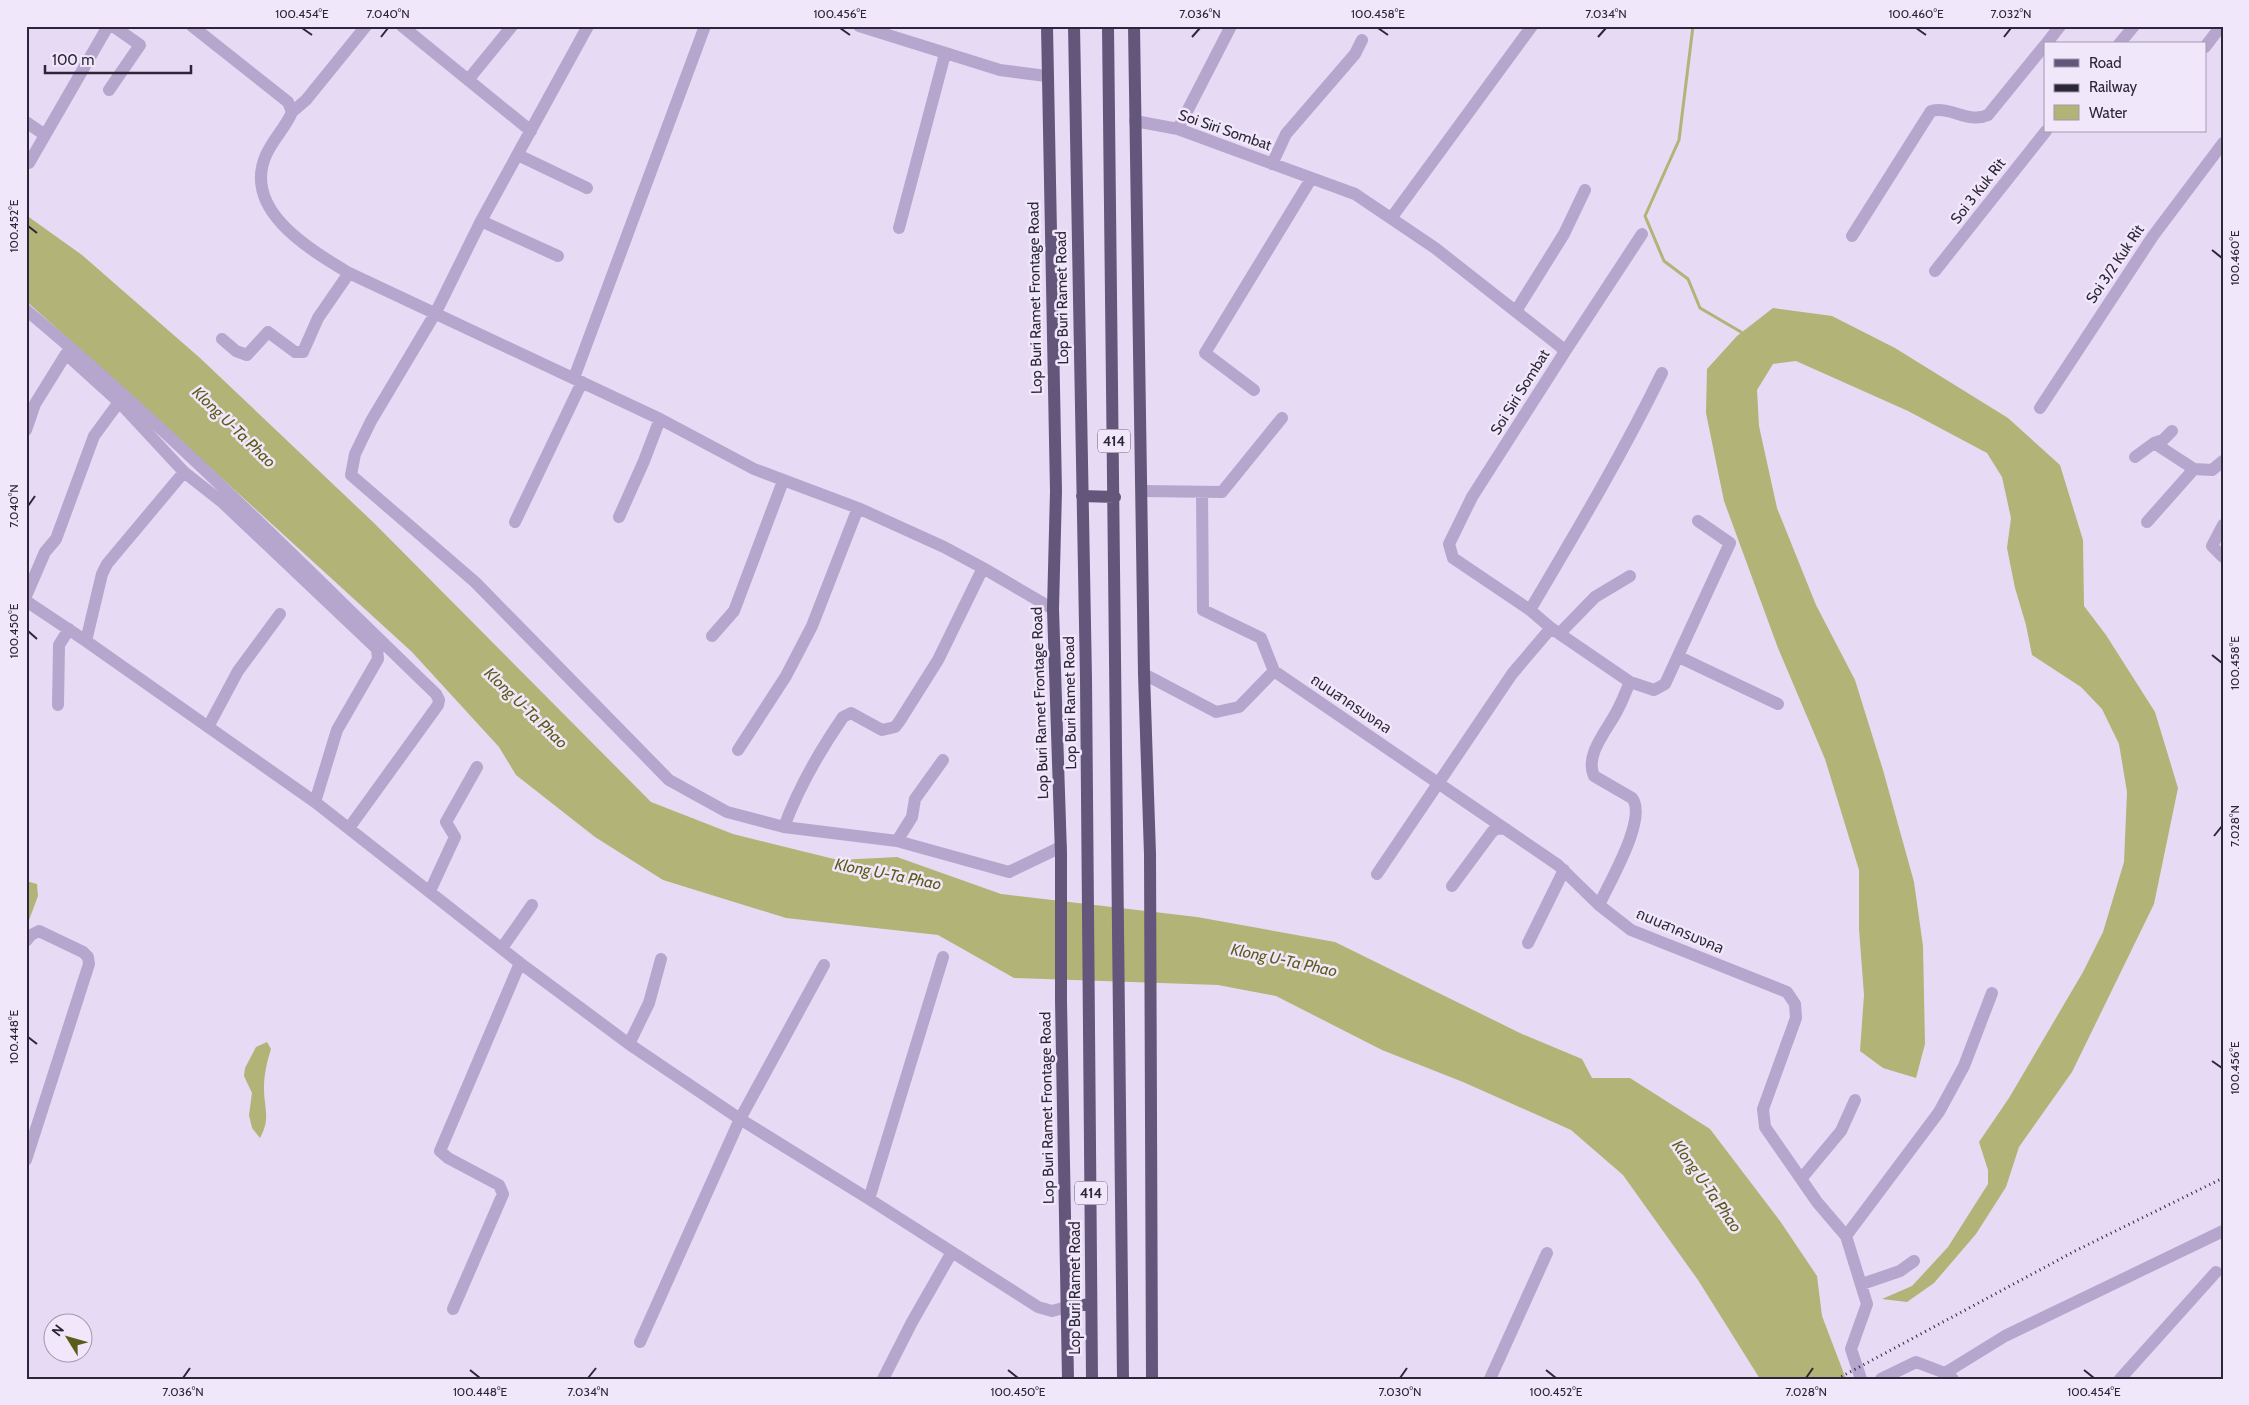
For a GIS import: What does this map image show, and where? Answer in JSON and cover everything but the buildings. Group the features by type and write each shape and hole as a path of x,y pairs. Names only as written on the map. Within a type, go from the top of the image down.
{"main road":[{"name":"Lop Buri Ramet Frontage Road","path":"1047,26 1046,76 1056,491 1052,610 1061,851 1068,1379"},
{"name":"Lop Buri Ramet Road","path":"1074,26 1088,854 1092,1379"},
{"name":"414","path":"1108,26 1115,497 1123,1379"},
{"name":"414","path":"1134,26 1144,674 1150,854 1152,1379"},
{"path":"1082,496 1115,497"},
{"path":"1067,1307 1091,1304"}],"street":[{"path":"26,162 29,163 108,26"},
{"path":"109,90 140,45 113,26"},
{"path":"192,26 288,102 292,112"},
{"path":"366,26 306,100 292,112 287,124 266,154 260,180 266,202 291,234 349,272 660,419 754,469 858,508 983,568 1052,610"},
{"path":"402,26 531,131"},
{"path":"468,80 512,26"},
{"path":"588,26 481,221 436,312 371,421 355,454 351,475 475,582 669,780 727,812 784,827 897,841 1009,872 1061,851"},
{"path":"515,522 578,380 705,26"},
{"path":"859,26 1000,70 1046,76"},
{"path":"1178,129 1231,26"},
{"path":"1392,217 1532,26"},
{"path":"2048,42 2060,26"},
{"path":"2121,42 2134,26"},
{"path":"2206,46 2221,26"},
{"path":"1272,164 1286,134 1355,54 1362,40"},
{"path":"1852,236 1931,111 1944,110 1972,119 1979,119 1988,115 2044,46"},
{"path":"899,228 945,54"},
{"name":"Soi Siri Sombat","path":"1135,121 1178,129 1355,194 1392,217 1561,346 1564,353 1472,497 1449,544 1453,558 1530,610 1630,682 1654,690 1665,684 1730,543 1698,521"},
{"path":"26,122 45,135"},
{"name":"Soi 3 Kuk Rit","path":"1935,271 2045,132"},
{"name":"Soi 3/2 Kuk Rit","path":"2040,408 2153,236 2223,143"},
{"path":"518,155 587,188"},
{"path":"1254,390 1206,353 1311,179"},
{"path":"1516,311 1564,234 1585,190"},
{"path":"481,221 558,256"},
{"path":"1564,353 1642,234"},
{"path":"222,339 236,352 247,355 268,332 295,352 303,352 318,318 349,272"},
{"path":"26,310 77,353 173,440 436,694 439,700 438,705 349,828"},
{"path":"26,430 35,404 66,354 119,402 184,472 222,502 377,649 378,659 337,730 315,802"},
{"path":"1530,610 1595,502 1636,427 1662,374"},
{"path":"26,596 45,552 56,539 94,436 119,402"},
{"path":"1142,491 1222,492 1282,418"},
{"path":"619,517 660,419"},
{"path":"2135,457 2154,443 2163,440 2172,431"},
{"path":"2154,443 2194,469 2212,470 2223,461"},
{"path":"2147,522 2194,469"},
{"path":"86,641 102,574 107,564 184,472"},
{"path":"712,636 734,611 783,481"},
{"path":"1144,674 1216,712 1239,707 1274,671 1261,638 1203,610 1202,492"},
{"path":"738,750 786,676 812,626 858,508"},
{"path":"2223,525 2212,546 2223,557"},
{"path":"784,827 794,799 809,768 843,717 851,713 882,730 895,727 899,722 938,660 983,568"},
{"path":"1377,874 1512,674 1556,630 1595,597 1630,576"},
{"path":"26,601 69,629 315,802 520,963 629,1044 740,1119 1038,1307 1052,1310 1067,1307"},
{"path":"208,727 238,671 280,614"},
{"path":"1694,624 1706,629"},
{"path":"58,705 59,646 69,629"},
{"path":"1679,657 1778,704"},
{"name":"ถนนสาครมงคล","path":"1274,671 1440,783 1564,870 1599,905 1630,930 1787,992 1792,997 1795,1004 1796,1018 1763,1109 1765,1126 1801,1179 1846,1236 1868,1304 1851,1349 1861,1379"},
{"path":"1599,905 1629,841 1637,813 1636,803 1632,798 1594,776 1592,761 1597,747 1618,710 1630,682"},
{"path":"897,841 912,817 914,799 943,760"},
{"path":"430,891 455,837 446,822 477,767"},
{"path":"1452,886 1492,832 1498,828 1506,829"},
{"path":"1528,943 1564,870"},
{"path":"502,948 532,905"},
{"path":"26,942 31,935 39,931 83,952 88,957 89,964 26,1160"},
{"path":"869,1199 943,957"},
{"path":"629,1044 649,1003 661,959"},
{"path":"453,1308 503,1194 499,1185 448,1158 440,1151 520,963"},
{"path":"640,1342 740,1119 824,965"},
{"path":"1846,1236 1939,1112 1964,1066 1992,993"},
{"path":"1801,1179 1824,1154 1841,1131 1855,1100"},
{"path":"1881,1379 1916,1362 1949,1376 2005,1336 2223,1231"},
{"path":"883,1379 952,1252"},
{"path":"1490,1379 1547,1253"},
{"path":"1862,1284 1900,1272 1914,1261"},
{"path":"2120,1379 2216,1272"}],"water":[{"name":"Klong U-Ta Phao","path":"26,215 82,255 200,358 374,523 651,802 733,834 838,860 897,857 1001,894 1197,917 1335,942 1522,1034 1582,1059 1592,1078 1630,1078 1710,1129 1780,1221 1817,1276 1822,1316 1846,1379 1760,1379 1698,1280 1623,1175 1571,1130 1463,1082 1382,1050 1276,996 1218,985 1014,978 938,935 786,918 663,880 595,837 516,775 499,747 412,652 26,301"},
{"path":"1773,308 1832,316 1895,348 2008,418 2060,465 2083,540 2084,606 2106,635 2155,712 2178,788 2154,904 2072,1072 2019,1147 2006,1187 1976,1234 1934,1283 1907,1302 1882,1299 1912,1286 1948,1247 1988,1184 1988,1170 1979,1142 2009,1098 2083,972 2103,932 2124,862 2127,792 2119,744 2102,709 2081,687 2032,655 2007,548 2011,518 2002,477 1987,453 1908,411 1796,361 1773,364 1757,390 1759,426 1777,508 1816,605 1855,680 1883,770 1914,882 1923,946 1925,1044 1916,1078 1883,1068 1860,1051 1864,995 1859,929 1859,870 1825,759 1778,648 1724,501 1706,413 1707,369 1737,336"},
{"path":"26,881 37,884 38,896 26,928"},
{"path":"267,1042 271,1049 264,1083 266,1119 260,1138 252,1128 249,1115 252,1093 244,1076 245,1068 256,1047"}],"waterway":[{"path":"1693,26 1679,140 1645,216 1664,261 1688,279 1700,308 1741,332"}],"railway":[{"path":"1837,1379 2075,1251 2223,1178"}]}
